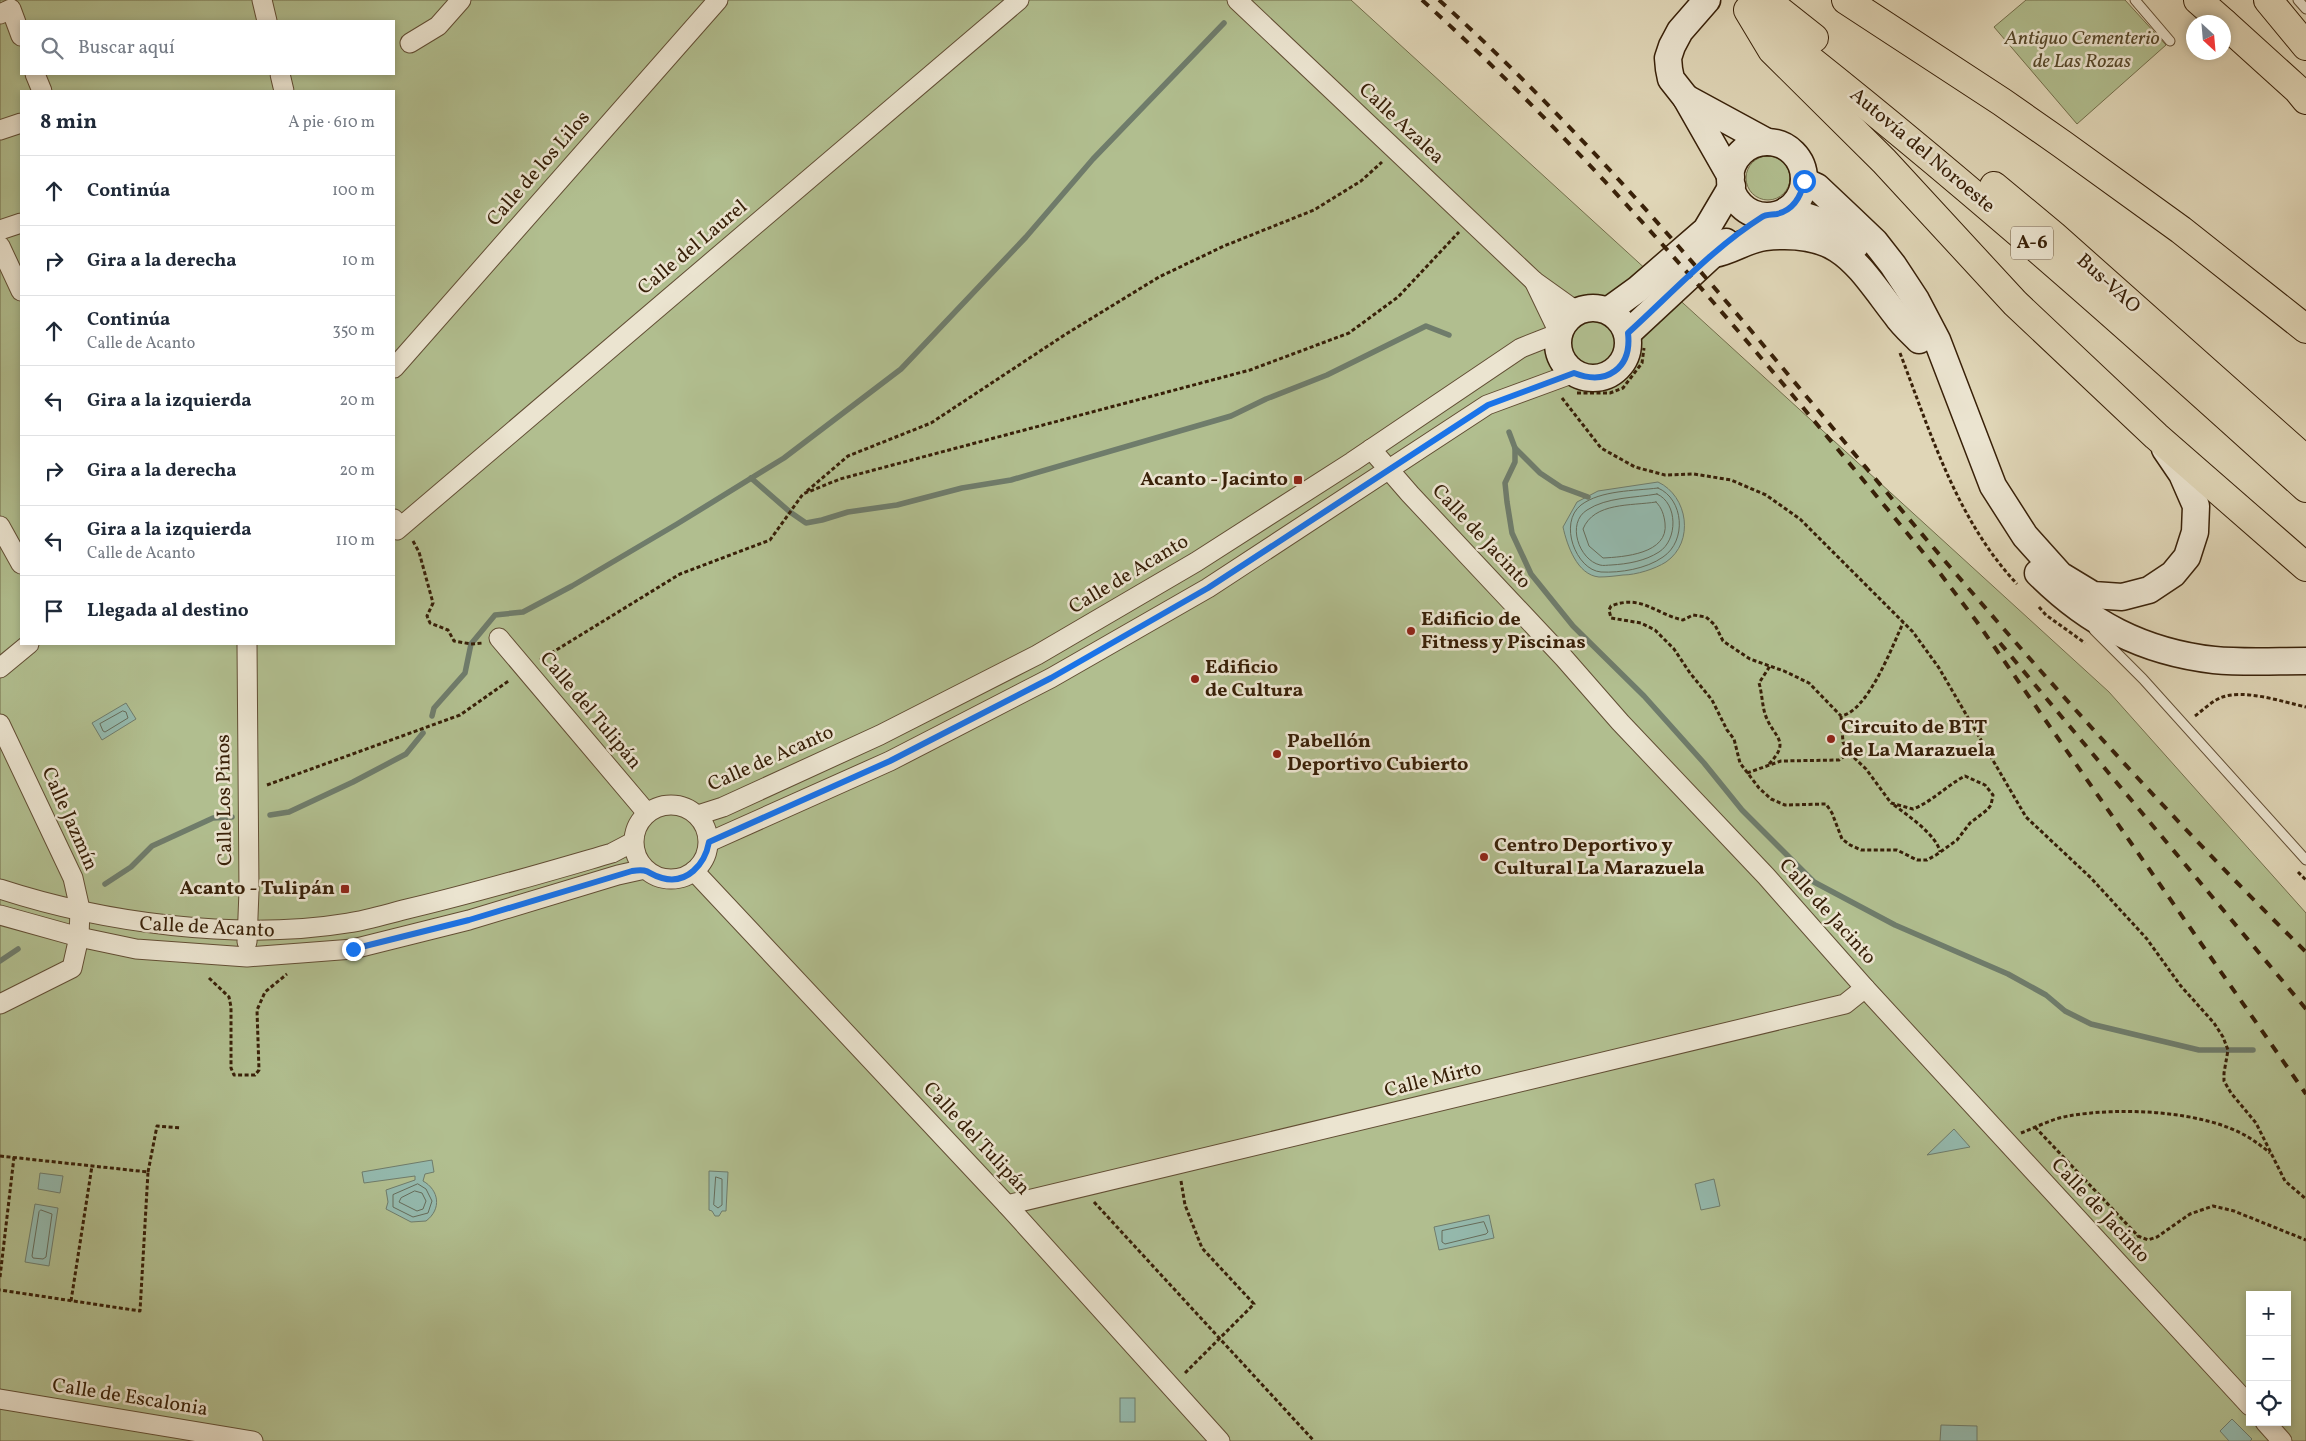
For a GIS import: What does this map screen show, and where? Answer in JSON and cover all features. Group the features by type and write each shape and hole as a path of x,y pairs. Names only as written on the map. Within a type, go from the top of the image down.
{"highway":[{"path":"1846,0 2002,102 2062,144 2181,230 2306,329"},
{"path":"2198,0 2214,15"},
{"path":"2268,0 2306,46"},
{"path":"1750,3 1772,50 1884,161 2014,303 2156,436 2306,567"},
{"name":"Bus-VAO","path":"1750,3 1882,92 2053,235 2306,460"},
{"name":"Autovía del Noroeste","path":"1750,3 2058,265 2306,488"},
{"path":"2231,30 2306,100"}],"street":[{"path":"262,0 267,20"},
{"path":"410,43 438,26 461,0"},
{"name":"Calle de los Lilos","path":"395,367 718,0"},
{"name":"Calle del Laurel","path":"395,524 1020,0"},
{"name":"Calle Azalea","path":"1237,0 1534,281 1576,312"},
{"path":"1707,0 1680,31 1668,58 1671,79 1686,98 1731,182 1736,198 1753,213 1776,212 1836,226 1865,254 1888,282 1909,344"},
{"path":"6,12 20,34"},
{"path":"35,75 42,90"},
{"path":"280,75 284,90"},
{"path":"1686,98 1767,142"},
{"path":"0,130 20,123"},
{"path":"1609,310 1638,289 1706,230 1731,182 1732,168 1742,152 1758,143 1767,142 1779,144 1790,149 1798,158 1803,169 1804,181 1799,197 1730,238 1637,338 1629,345 1626,357 1619,367 1610,374 1598,378 1586,377 1574,373 1562,360 1559,351 1559,333 1563,324 1576,312 1598,307 1609,310 1617,316 1637,338"},
{"path":"1804,181 1816,187 1852,220 1875,242 1894,265 1916,300 1937,340 1993,486 2025,536 2060,576 2093,595 2122,597 2149,590 2172,574 2186,557 2195,532 2196,506 2182,474 2156,436"},
{"path":"0,230 20,223"},
{"path":"1714,254 1726,252 1762,238 1803,236 1825,242 1854,262 1870,278 1897,316 1981,494 2018,553 2064,599 2125,636 2169,652 2215,660 2306,661"},
{"path":"0,246 20,289"},
{"name":"Calle Azalea","path":"1534,281 1559,333"},
{"name":"Calle de Acanto","path":"698,815 723,807 880,735 1037,656 1196,562 1372,449 1521,348 1559,333"},
{"path":"709,842 890,761 1051,678 1208,588 1488,405 1574,373"},
{"name":"Calle de Jacinto","path":"1372,449 1389,470 1564,658 1620,722 1766,876 1865,988 2246,1402"},
{"path":"0,526 20,562"},
{"name":"Calle del Tulipán","path":"499,638 647,813"},
{"path":"0,668 28,645"},
{"name":"Calle Los Pinos","path":"247,645 249,891 247,957"},
{"name":"Calle Jazmín","path":"0,724 73,878 80,909 79,937 72,968 0,1004"},
{"path":"667,804 689,808 698,815 704,823 709,842 707,853 694,871 674,879 664,879 645,869 635,852 633,842 637,826 647,813 667,804"},
{"name":"Calle de Acanto","path":"0,889 25,897 139,922 247,930 298,928 348,923 463,896 612,853 633,842"},
{"name":"Calle de Acanto","path":"0,915 79,937 136,949 247,957 353,949 469,920 618,875 645,869"},
{"name":"Calle del Tulipán","path":"694,871 1007,1205 1220,1441"},
{"name":"Calle Mirto","path":"1007,1205 1845,1004 1865,988"},
{"name":"Calle de Escalonia","path":"0,1399 253,1441"},
{"path":"2269,1426 2282,1441"}],"lane":[{"path":"2135,0 2170,41"},
{"path":"2298,0 2306,9"},
{"path":"2064,599 2143,679 2306,860"}],"path":[{"path":"248,792 460,714 526,669 680,574 770,540 803,494 848,456 931,423 1066,334 1159,277 1224,246 1314,210 1361,181 1395,150"},
{"path":"803,494 840,479 1250,370 1349,333 1398,297 1470,220"},
{"path":"1637,338 1642,363 1624,388 1610,393 1579,392 1561,398 1601,448 1635,467 1665,475 1694,474 1731,480 1766,495 1800,519 1903,623 1939,668 2026,817 2090,878 2147,939 2180,985 2214,1022 2228,1050 2224,1081 2231,1093 2256,1123 2285,1181 2306,1199"},
{"path":"1909,344 1942,462 1968,519 1996,562 2021,588"},
{"path":"395,524 409,535 419,552 433,603 427,616 430,623 448,630 454,641 471,644 499,638"},
{"path":"1891,803 1913,809 1935,799 1950,785 1965,776 1985,785 1993,795 1991,805 1970,823 1957,840 1940,852 1927,860 1917,860 1897,850 1861,850 1842,839 1832,813 1826,804 1785,805 1771,799 1746,773 1740,763 1734,739 1727,730 1712,700 1690,673 1674,649 1656,630 1633,620 1615,620 1611,618 1609,610 1611,606 1630,601 1645,604 1670,617 1683,620 1693,615 1706,617 1714,625 1722,641 1750,659 1809,683 1842,716 1843,742 1849,753 1866,769 1891,803 1925,830 1939,847 1940,852"},
{"path":"2034,601 2046,614 2086,644"},
{"path":"1842,716 1854,710 1874,684 1903,623"},
{"path":"1769,764 1779,753 1781,743 1766,716 1759,683 1770,666"},
{"path":"2189,721 2220,697 2233,694 2268,698 2306,708"},
{"path":"1746,773 1769,764 1797,760 1839,760 1849,753"},
{"path":"210,978 229,997 231,1007 231,1068 234,1075 255,1075 259,1070 257,1010 265,992 287,974"},
{"path":"2271,1153 2247,1136 2219,1125 2166,1113 2098,1112 2066,1116 2034,1127 2138,1236 2148,1240 2157,1237 2190,1214 2213,1206 2234,1211 2306,1240"},
{"path":"0,1290 140,1311 148,1172 157,1126 181,1128"},
{"path":"0,1156 148,1172"},
{"path":"0,1277 14,1158"},
{"path":"71,1301 92,1166"},
{"path":"1180,1178 1185,1205 1202,1248 1254,1304 1182,1376"},
{"path":"1091,1200 1314,1441"}],"green space":[{"path":"0,0 1351,0 2109,692 2306,913 2306,1441 0,1441"},
{"name":"Antiguo Cementerio de Las Rozas","path":"2026,0 2125,0 2166,45 2077,124 1994,27"},
{"path":"1772,156 1784,162 1789,169 1789,187 1784,194 1777,199 1764,200 1756,197 1749,190 1746,174 1749,166 1756,159"}],"water":[{"path":"1658,482 1676,498 1684,520 1684,532 1681,543 1675,553 1662,565 1634,574 1599,577 1585,571 1570,550 1563,527 1577,502 1598,491"},
{"path":"126,703 136,719 102,740 92,723"},
{"path":"1954,1129 1970,1147 1927,1155"},
{"path":"432,1160 434,1172 425,1174 423,1181 432,1189 437,1200 435,1211 426,1221 411,1222 386,1209 388,1202 386,1190 415,1180 415,1176 364,1183 362,1172"},
{"path":"709,1171 728,1172 726,1211 722,1211 719,1216 715,1216 709,1210"},
{"path":"40,1173 63,1176 60,1193 38,1189"},
{"path":"1714,1179 1720,1206 1701,1210 1695,1184"},
{"path":"35,1204 58,1208 49,1266 25,1262"},
{"path":"1489,1215 1494,1238 1439,1250 1434,1227"},
{"path":"1120,1398 1135,1398 1135,1422 1120,1422"},
{"path":"2232,1419 2252,1439 2250,1441 2229,1441 2220,1431"},
{"path":"1941,1425 1977,1426 1977,1441 1940,1441"}],"waterway":[{"path":"432,716 434,708 465,673 471,644 495,615 523,612 572,586 677,524 784,458 901,369 1026,237 1093,159 1224,23"},
{"path":"751,478 790,512 806,523 848,512 897,505 962,488 1011,480 1231,416 1266,399 1327,375 1426,326 1449,335"},
{"path":"1509,432 1515,448 1515,462 1505,483 1507,502 1512,533 1531,574 1573,626 1644,696 1704,763 1742,810 1814,882 1895,925 2008,974 2046,995 2065,1011 2091,1024 2199,1050 2253,1050"},
{"path":"1515,448 1540,473 1561,487 1588,497"},
{"path":"270,815 289,812 353,782 406,754 423,733"},
{"path":"105,884 131,867 152,846 213,818 232,817"},
{"path":"0,961 18,949"}],"railway":[{"path":"1422,0 1492,66 1625,203 1752,347 1936,568 1977,622 2306,1094"},
{"path":"1439,0 1502,59 1622,184 1737,314 2001,626 2201,846 2306,952"},
{"path":"2000,643 2306,1009"}],"place":[{"name":"Acanto - Jacinto","path":"1298,480"},
{"name":"Edificio de Fitness y Piscinas","path":"1411,631"},
{"name":"Edificio de Cultura","path":"1195,679"},
{"name":"Circuito de BTT de La Marazuela","path":"1831,739"},
{"name":"Pabellón Deportivo Cubierto","path":"1277,754"},
{"name":"Centro Deportivo y Cultural La Marazuela","path":"1484,857"},
{"name":"Acanto - Tulipán","path":"345,889"}],"route":[{"path":"353,949 469,920 632,871 645,869 664,879 685,876 702,863 707,853 709,842 890,761 1051,678 1208,588 1488,405 1574,373 1598,378 1610,374 1619,367 1626,357 1629,345 1628,333 1730,238 1752,225 1764,215 1772,215 1787,210 1796,202 1802,192 1804,181"}]}
